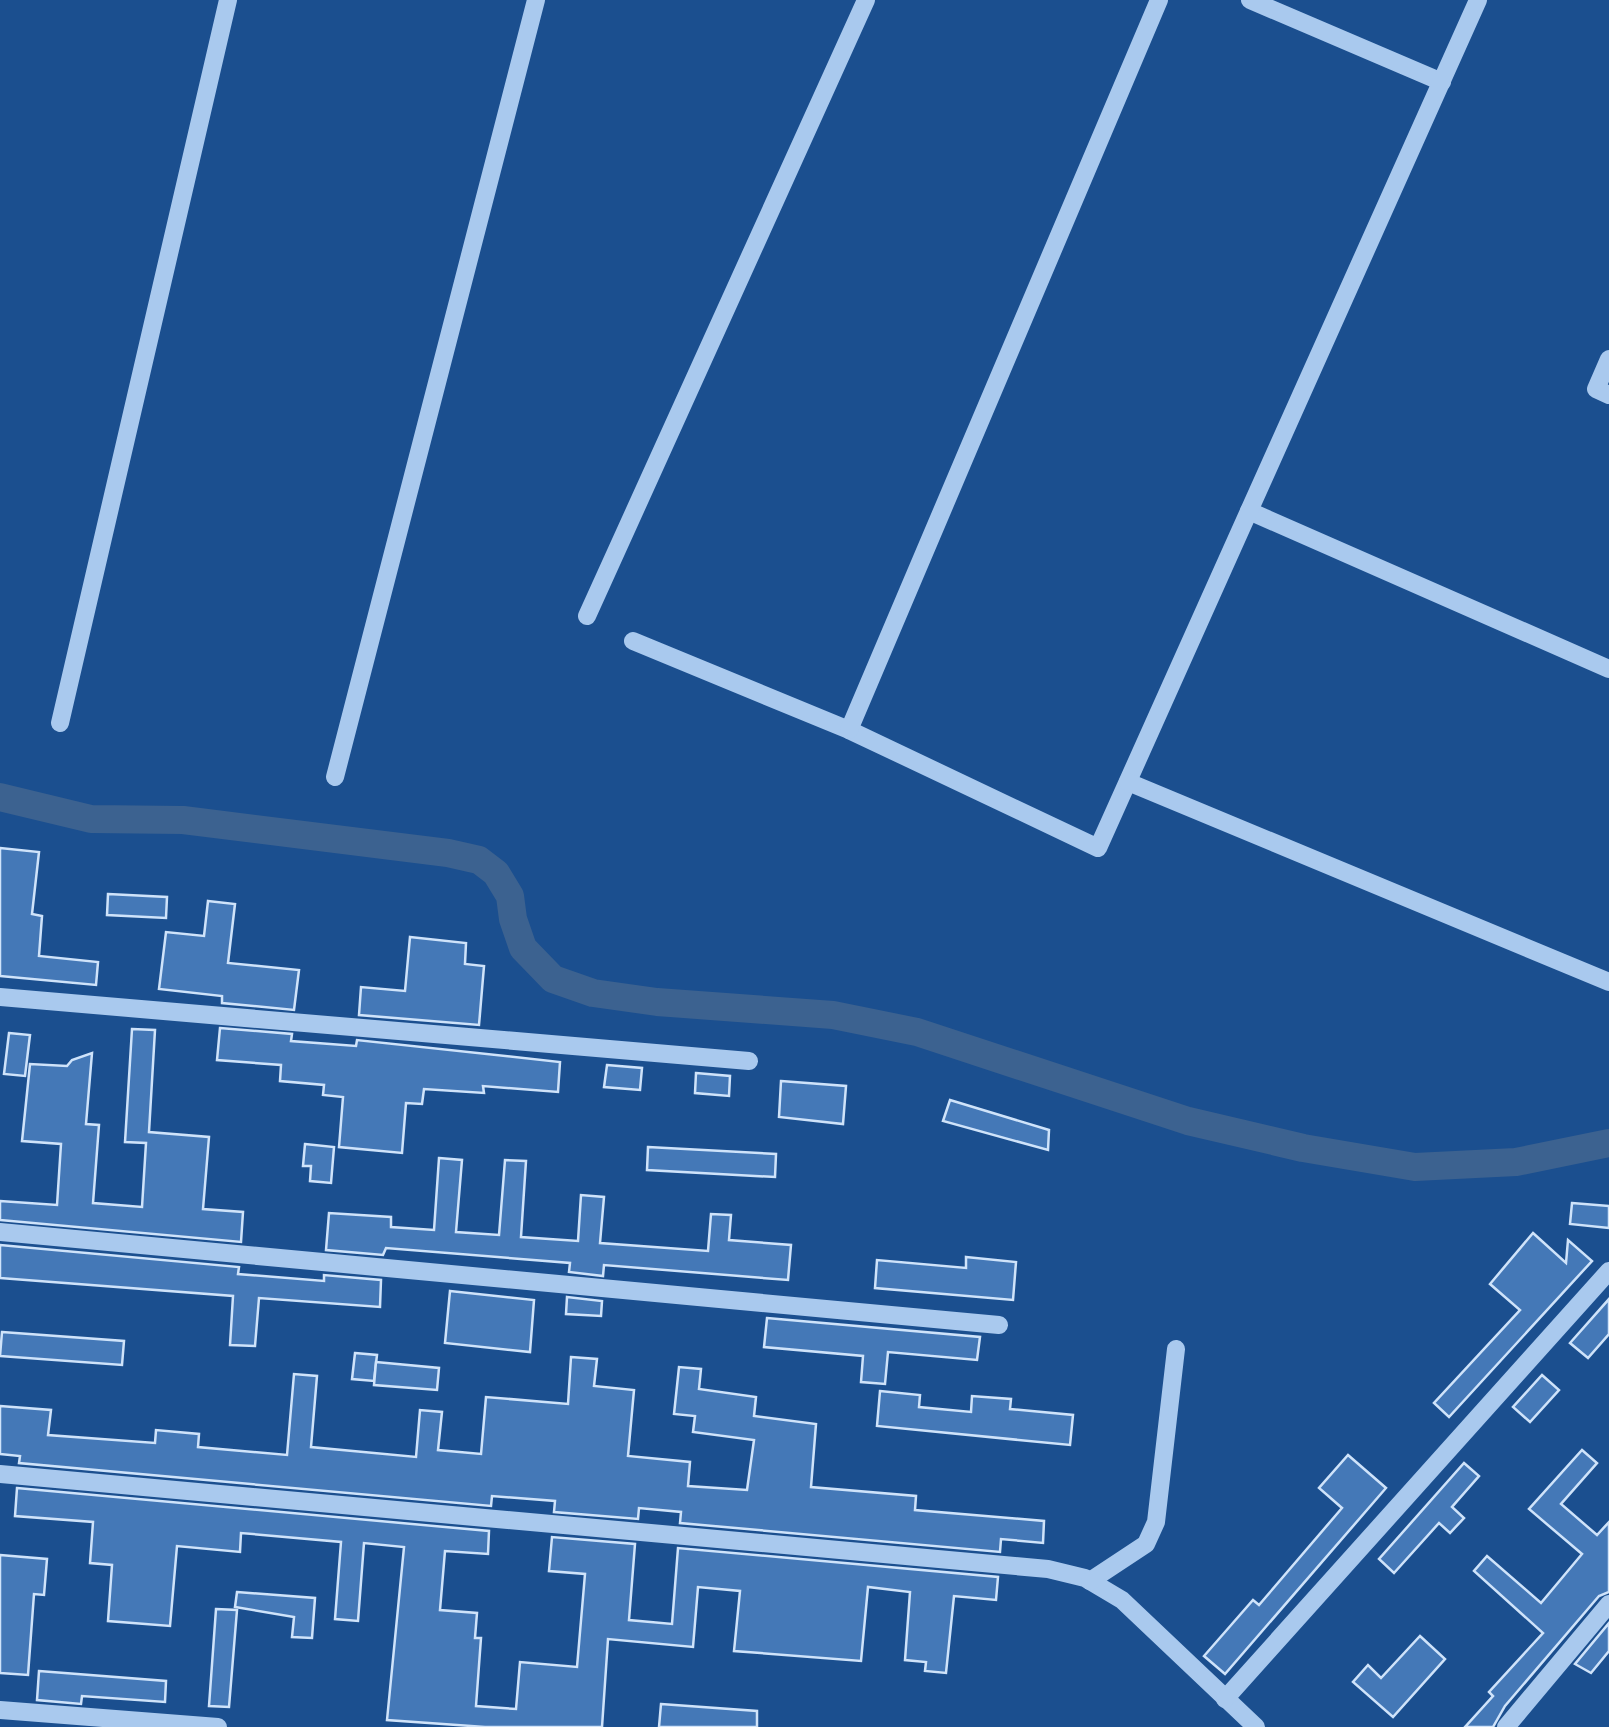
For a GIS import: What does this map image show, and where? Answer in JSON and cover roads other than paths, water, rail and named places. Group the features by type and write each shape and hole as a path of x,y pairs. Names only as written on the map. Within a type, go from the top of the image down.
{"street":[{"path":"60,723 228,0"},
{"path":"335,777 536,0"},
{"path":"588,616 866,0"},
{"path":"850,730 1158,0"},
{"path":"1250,0 1442,82"},
{"path":"633,641 850,730 1098,848 1478,0"},
{"path":"1609,359 1596,389 1609,395"},
{"path":"1249,510 1609,669"},
{"path":"1128,782 1609,982"},
{"path":"0,997 748,1060"},
{"path":"0,1232 999,1325"},
{"path":"1226,1699 1609,1271"},
{"path":"1090,1581 1146,1544 1156,1522 1176,1349"},
{"path":"0,1474 1048,1569 1090,1581 1122,1600 1256,1727"},
{"path":"1506,1727 1609,1604"},
{"path":"0,1710 218,1727"}],"waterway":[{"path":"0,797 91,819 183,820 479,860 496,873 510,896 523,948 553,979 593,993 657,1002 833,1015 917,1032 1188,1121 1303,1148 1415,1167 1516,1162 1609,1143"}]}
